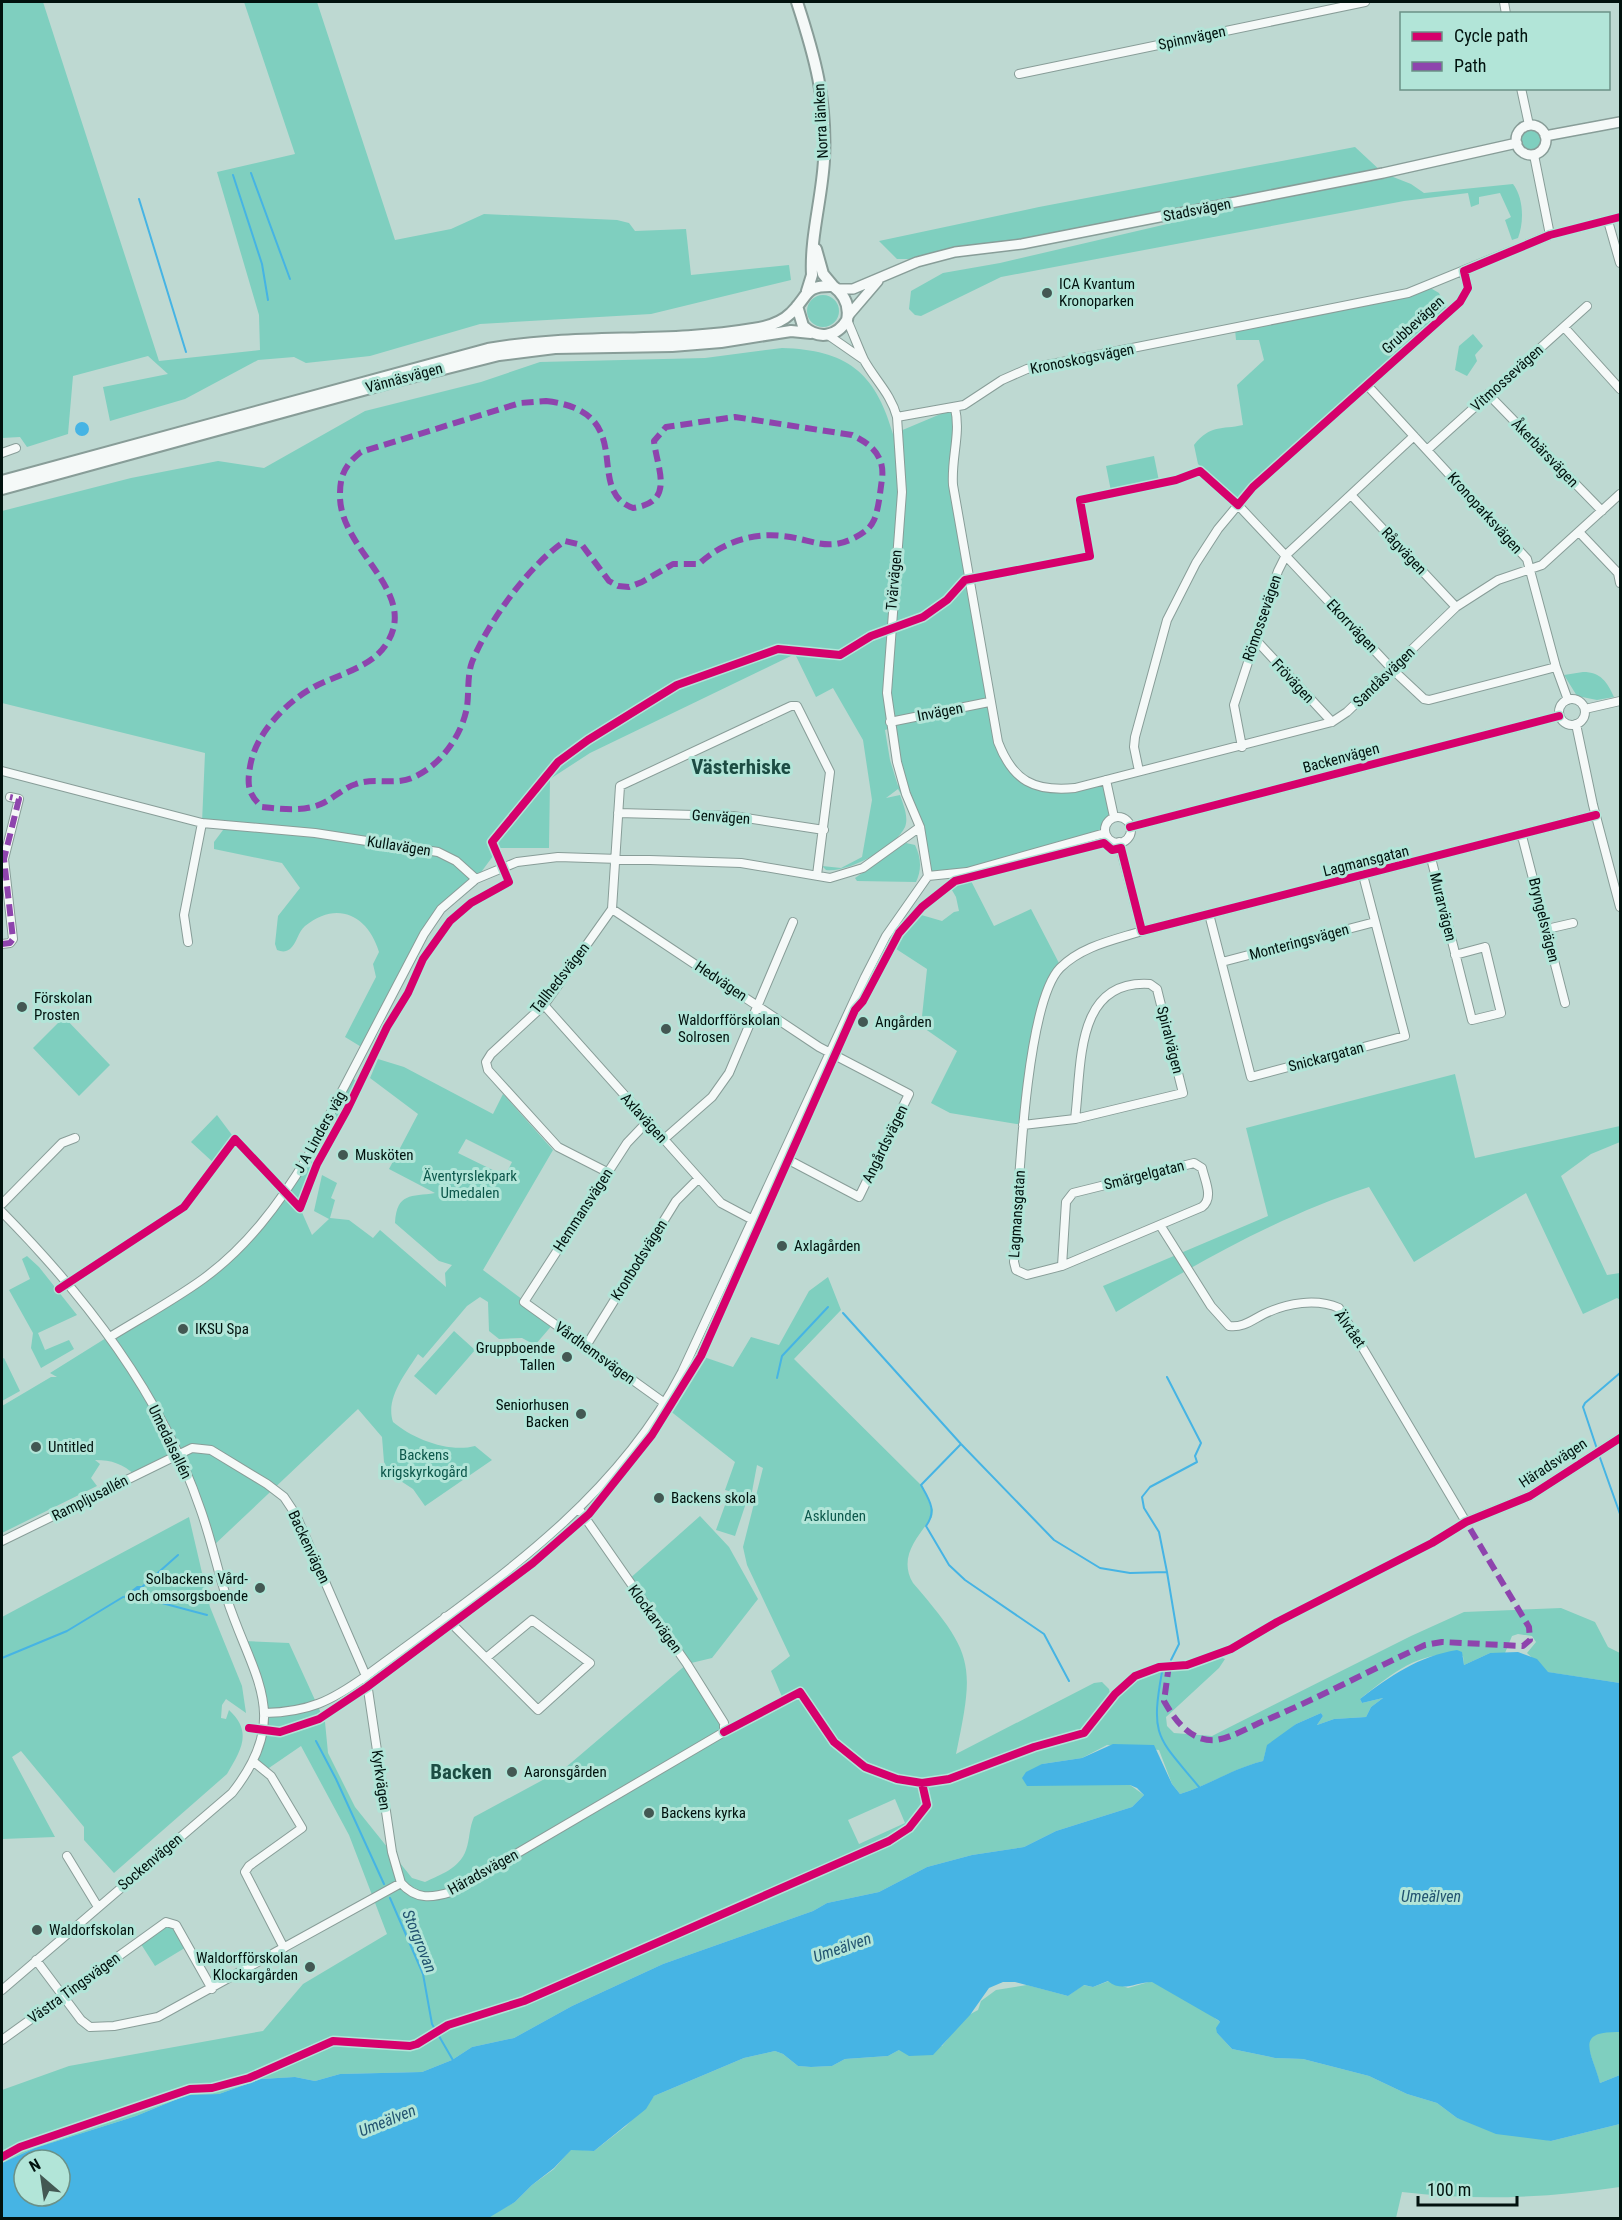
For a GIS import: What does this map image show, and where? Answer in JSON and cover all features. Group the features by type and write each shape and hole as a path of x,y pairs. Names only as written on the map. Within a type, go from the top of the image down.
{"highway":[{"name":"Norra länken","path":"796,2 815,58 822,91 824,160 812,275 807,291"},
{"name":"Norra länken","path":"814,244 823,274 835,287"},
{"path":"815,287 835,287 847,302 848,318 843,327 822,335 803,326 797,306 807,291 815,287"},
{"name":"Vännäsvägen","path":"2,481 488,349 563,339 696,336 739,331 780,321 797,306"},
{"name":"Vännäsvägen","path":"2,489 499,355 555,348 672,346 721,342 791,331 822,335"}],"main road":[{"path":"1545,136 1620,122"},
{"path":"1529,125 1541,129 1545,136 1544,148 1534,155 1521,151 1517,143 1519,132 1529,125"},
{"name":"Stadsvägen","path":"835,287 853,289 917,262 955,252 1032,242 1383,173 1517,143"},
{"name":"Stadsvägen","path":"848,318 858,302 880,279"}],"street":[{"name":"Spinnvägen","path":"1019,74 1365,2"},
{"path":"1521,90 1529,125"},
{"path":"1534,155 1550,235"},
{"path":"1464,271 1550,235 1620,217"},
{"path":"1608,221 1620,263"},
{"name":"Grubbevägen","path":"1139,771 1134,747 1135,737 1167,620 1196,563 1218,529 1253,487 1464,297 1468,284 1464,271"},
{"name":"Kronoskogsvägen","path":"956,408 1027,369 1389,297 1464,271"},
{"name":"Vitmossevägen","path":"1426,450 1587,306"},
{"name":"Tvärvägen","path":"848,318 865,361 882,384 894,406 897,417 902,492 887,693 890,722 906,794 920,827 928,876"},
{"path":"1564,327 1620,389"},
{"name":"Tvärvägen","path":"822,335 865,361"},
{"name":"Kronoparksvägen","path":"1367,385 1527,559 1556,667 1568,700"},
{"name":"Åkerbärsvägen","path":"1488,394 1602,512"},
{"path":"897,417 956,408 958,431 952,469 953,485 989,702 1002,753 1013,770 1038,787 1057,790 1106,780 1114,817"},
{"name":"Römossevägen","path":"1242,747 1233,708 1278,572 1286,555 1414,436"},
{"path":"2,453 16,448"},
{"name":"Sandåsvägen","path":"1106,780 1242,747 1332,722 1347,712 1393,670 1456,607 1498,580 1542,565 1620,494"},
{"name":"Rågvägen","path":"1351,495 1456,607"},
{"name":"Ekorrvägen","path":"1238,505 1420,697 1429,700 1556,667"},
{"path":"1580,532 1618,573 1620,583"},
{"name":"Frövägen","path":"1255,639 1332,722"},
{"path":"1568,700 1578,701 1585,709 1584,718 1576,724 1567,725 1559,716 1560,706 1568,700"},
{"path":"1585,709 1620,700"},
{"name":"Invägen","path":"890,722 989,702"},
{"path":"612,909 618,789 623,783 794,705 801,710 830,772 817,875"},
{"name":"Backenvägen","path":"1130,827 1559,716"},
{"path":"1576,724 1620,908"},
{"name":"Kullavägen","path":"2,771 202,824 315,833 422,849 456,861 476,879"},
{"path":"2,944 10,943 13,939 4,869 4,849 6,835 19,799 10,796"},
{"name":"Genvägen","path":"618,813 733,816 824,830"},
{"name":"Lagmansgatan","path":"1016,1270 1014,1262 1023,1125 1040,1008 1054,975 1073,957 1091,947 1142,931 1522,836 1596,815"},
{"path":"1114,817 1124,819 1130,827 1128,837 1119,842 1111,840 1105,833 1106,824 1114,817"},
{"path":"188,942 184,915 202,824"},
{"path":"476,879 499,867 530,859 741,863 830,878 863,868 920,827"},
{"path":"265,1713 292,1712 317,1706 339,1695 366,1676 546,1540 579,1509 625,1458 666,1404 886,936 928,876 967,872 1105,833"},
{"name":"Bryngelsvägen","path":"1522,836 1565,1003"},
{"path":"1119,842 1142,931"},
{"name":"Murarvägen","path":"1431,858 1455,956 1472,1020 1501,1013 1485,947 1455,956"},
{"name":"Snickargatan","path":"1209,914 1251,1077 1404,1036 1363,875"},
{"name":"J A Linders väg","path":"110,1336 202,1280 239,1249 264,1221 307,1158 434,918 476,879"},
{"name":"Tallhedsvägen","path":"607,1172 558,1147 487,1066 490,1054 544,1005 612,909"},
{"name":"Hedvägen","path":"612,909 830,1054"},
{"path":"663,1140 718,1090 729,1073 793,922"},
{"name":"Monteringsvägen","path":"1222,962 1375,922"},
{"path":"1546,929 1573,923"},
{"name":"Spiralvägen","path":"1023,1125 1075,1119 1183,1093 1157,990 1150,984 1142,983 1118,989 1107,994 1095,1006 1087,1022 1075,1119"},
{"name":"Axlavägen","path":"544,1005 723,1206 753,1220"},
{"name":"Angårdsvägen","path":"783,1157 859,1197 909,1094 830,1054"},
{"name":"Hemmansvägen","path":"524,1302 630,1138 647,1122"},
{"path":"2,1204 62,1143 75,1138"},
{"name":"Smärgelgatan","path":"1016,1270 1027,1275 1062,1266 1160,1226 1206,1204 1209,1194 1202,1168 1198,1163 1189,1163 1070,1195 1066,1202 1062,1266"},
{"name":"Kronbodsvägen","path":"586,1346 676,1202 698,1179"},
{"name":"Umedalsallén","path":"2,1212 54,1264 110,1336 136,1375 179,1454 200,1508 231,1611 255,1666 265,1713"},
{"name":"Älvtået","path":"1160,1226 1211,1306 1229,1326 1243,1326 1269,1312 1296,1304 1319,1303 1339,1308 1466,1522"},
{"name":"Vårdhemsvägen","path":"524,1302 666,1404"},
{"name":"Häradsvägen","path":"1466,1522 1530,1496 1620,1438"},
{"name":"Backenvägen","path":"179,1454 192,1448 211,1450 284,1497 296,1515 366,1676"},
{"name":"Rampljusallén","path":"2,1541 179,1454"},
{"name":"Klockarvägen","path":"579,1509 687,1664 721,1718 724,1732"},
{"path":"445,1617 486,1658 538,1710 590,1663 532,1620 486,1658"},
{"name":"Kyrkvägen","path":"366,1676 392,1852 400,1883"},
{"name":"Sockenvägen","path":"2,1990 232,1793 254,1762 261,1742 265,1713"},
{"name":"Häradsvägen","path":"400,1883 421,1896 433,1897 451,1892 724,1732"},
{"path":"254,1762 266,1770 277,1784 302,1828 249,1866 245,1872 284,1948"},
{"path":"67,1856 98,1906"},
{"path":"36,1960 85,2024 95,2028 158,2017 400,1883"},
{"name":"Västra Tingsvägen","path":"2,2040 169,1922 176,1925 212,1989"}],"green space":[{"path":"2,2 43,2 159,361 260,350 259,315 217,172 295,154 244,2 317,2 395,240 451,229 484,214 617,220 629,223 635,231 686,229 691,275 789,265 791,280 651,314 480,324 370,356 306,363 294,357 258,360 185,399 110,421 103,387 168,374 148,356 73,376 68,434 27,447 20,437 2,438"},
{"path":"1531,128 1536,129 1542,135 1542,145 1536,151 1531,152 1526,151 1520,145 1519,140 1520,135 1526,129"},
{"path":"1355,147 1383,173 1411,184 1424,193 1513,184 1519,196 1522,211 1518,238 1512,240 1505,220 1511,217 1500,193 1479,197 1479,204 1471,207 1468,193 1404,201 1001,277 921,316 915,315 909,309 911,291 943,273 1000,263 1360,179 1022,244 914,259 897,259 879,241 1039,207"},
{"path":"1427,286 1439,293 1448,312 1236,501 1198,464 1194,445 1200,438 1217,429 1243,425 1237,385 1264,360 1259,340 1236,340 1235,329"},
{"path":"823,295 835,299 839,311 835,323 823,327 811,323 807,311 811,299"},
{"path":"1473,334 1483,346 1475,355 1477,361 1467,376 1455,370 1459,346"},
{"path":"782,348 824,353 840,359 855,368 877,394 893,434 955,408 952,469 998,742 1013,770 1051,790 1106,780 1114,817 1106,824 1105,833 967,872 928,876 920,827 898,789 886,798 900,795 906,819 905,827 900,835 882,850 858,863 835,870 826,870 822,866 841,868 862,857 872,800 863,740 833,688 816,697 795,654 590,753 550,779 549,848 499,848 476,879 441,909 363,1048 345,1037 376,977 373,964 379,952 374,939 359,921 350,915 329,914 305,926 290,949 277,950 275,944 278,916 300,888 282,863 214,849 214,842 226,826 202,823 205,753 2,703 2,511 131,478 218,461 264,468 365,411 481,382 540,362 705,358","holes":["891,728 897,762 898,786 890,760 885,730"]},
{"path":"1154,456 1159,481 1111,491 1106,466"},
{"path":"1589,672 1603,679 1614,697 1597,700 1577,696 1564,675"},
{"path":"906,843 915,845 919,854 920,868 916,882 857,881 855,878"},
{"path":"969,877 994,926 1031,909 1061,967 1048,986 1023,1125 950,1113 931,1103 957,1051 921,1026 927,969 890,945 912,917 918,914 942,921 959,911 956,897 949,885"},
{"path":"64,1017 110,1065 79,1096 33,1048"},
{"path":"378,1059 404,1067 493,1114 503,1094 553,1150 483,1270 554,1323 535,1345 522,1338 499,1339 489,1331 488,1302 480,1297 467,1306 423,1358 418,1354 398,1386 392,1404 393,1422 411,1434 443,1446 465,1448 475,1446 492,1460 425,1506 413,1489 390,1474 384,1462 382,1437 358,1409 212,1547 178,1454 135,1475 117,1463 95,1460 100,1464 91,1478 97,1486 2,1533 2,1406 51,1377 57,1377 50,1373 215,1270 286,1192 350,1077 360,1083 317,1164 300,1208 312,1235 329,1219 314,1211 322,1175 337,1183 331,1198 335,1200 330,1218 349,1220 373,1238 380,1230 446,1287 445,1273 452,1265 439,1261 395,1223 396,1213 402,1201 412,1196 435,1193 389,1169 418,1114 370,1078","holes":["466,1139 512,1162 505,1176 458,1153"]},
{"path":"1455,1074 1475,1158 1620,1126 1620,1142 1591,1154 1561,1176 1607,1275 1620,1273 1620,1300 1617,1298 1583,1314 1526,1193 1414,1262 1369,1187 1271,1226 1177,1276 1116,1312 1103,1286 1268,1216 1246,1128"},
{"path":"217,1115 235,1139 216,1165 191,1142"},
{"path":"27,1256 39,1267 77,1315 38,1333 45,1350 69,1340 74,1349 41,1368 31,1348 33,1333 9,1290 30,1279 22,1259"},
{"name":"Asklunden","path":"828,1277 841,1310 794,1359 921,1485 933,1510 932,1517 911,1548 908,1565 913,1583 948,1627 958,1644 964,1661 967,1679 966,1699 956,1754 1094,1683 1102,1682 1109,1689 1112,1703 1127,1686 1142,1676 1160,1670 1188,1668 1220,1657 1225,1659 1219,1668 1166,1717 1167,1726 1174,1733 1212,1736 1411,1636 1464,1612 1561,1608 1595,1622 1608,1647 1620,1653 1620,1683 1547,1672 1527,1653 1536,1642 1532,1636 1518,1634 1512,1636 1505,1653 1490,1653 1464,1665 1463,1656 1448,1655 1420,1659 1396,1672 1360,1699 1362,1703 1383,1698 1371,1707 1366,1717 1334,1719 1317,1725 1323,1716 1321,1713 1296,1724 1266,1750 1263,1761 1180,1794 1172,1784 1159,1750 1107,1745 1082,1758 1042,1764 1085,1784 1130,1785 1144,1795 1132,1807 1056,1831 1024,1847 972,1855 927,1867 879,1892 827,1903 813,1911 663,1964 572,2006 514,2038 472,2047 452,2060 422,2072 340,2074 315,2081 295,2077 261,2079 219,2094 187,2095 136,2116 35,2148 12,2148 12,2158 2,2163 2,2090 69,2066 263,2031 303,1984 387,1934 349,1835 301,1746 266,1770 254,1762 265,1713 244,1641 289,1643 325,1722 328,1753 355,1807 412,1878 425,1882 449,1870 459,1862 467,1846 474,1817 565,1768 687,1664 724,1732 783,1699 771,1671 790,1656 747,1565 743,1547 763,1468 757,1465 751,1497 725,1490 735,1462 669,1410 701,1356 733,1367 751,1337 779,1345 809,1291","holes":["895,1799 905,1823 859,1844 848,1820"]},
{"path":"454,1331 475,1350 436,1395 414,1376"},
{"path":"4,1358 20,1391 2,1401 2,1359"},
{"path":"729,1494 747,1500 735,1536 716,1530"},
{"path":"700,1516 729,1547 758,1599 712,1658 687,1664 627,1581"},
{"path":"189,1517 210,1607 242,1686 246,1713 226,1699 222,1705 221,1718 226,1719 229,1710 241,1726 243,1734 240,1749 227,1774 114,1873 84,1840 84,1827 21,1751 12,1757 55,1837 2,1839 2,1617"},
{"path":"169,1921 188,1946 155,1966 139,1941"},
{"path":"1109,1981 1128,1988 1152,1981 1207,2012 1220,2022 1217,2033 1232,2049 1275,2058 1303,2059 1369,2076 1407,2094 1437,2103 1457,2118 1551,2141 1620,2124 1620,2187 1565,2194 1511,2197 1457,2197 1402,2192 1396,2218 485,2218 515,2202 532,2185 554,2169 571,2149 594,2151 626,2126 654,2096 744,2058 775,2051 783,2054 798,2066 832,2066 845,2059 888,2056 899,2050 942,2046 965,2017 978,2010 981,2001 996,1990 1027,1985 1068,1996 1083,1985 1093,1987"},
{"path":"1603,2031 1620,2032 1620,2075 1600,2083 1587,2044 1590,2037"}],"water":[{"path":"82,422 87,424 89,429 87,434 82,436 77,434 75,429 77,424"},
{"path":"137,1586 141,1586 146,1594 140,1601 131,1602 123,1597"},
{"name":"Umeälven","path":"1457,1650 1462,1652 1464,1665 1490,1653 1518,1652 1537,1659 1548,1672 1620,1683 1620,2032 1596,2035 1589,2046 1600,2083 1620,2075 1620,2124 1551,2141 1496,2134 1457,2118 1437,2103 1407,2094 1369,2076 1303,2059 1275,2058 1232,2049 1217,2033 1216,2028 1220,2022 1218,2020 1152,1982 1124,1987 1108,1981 1093,1987 1084,1985 1068,1996 1015,1982 1003,1982 989,1988 970,2015 933,2055 909,2056 899,2050 888,2056 845,2059 832,2066 811,2067 798,2066 783,2054 775,2051 744,2058 654,2096 646,2109 594,2151 571,2150 515,2202 490,2217 2,2218 2,2163 12,2158 12,2208 72,2208 72,2148 35,2148 136,2116 187,2095 219,2094 261,2079 295,2077 315,2081 340,2074 422,2072 452,2060 472,2047 514,2038 572,2006 663,1964 813,1911 827,1903 879,1892 927,1867 972,1855 1024,1847 1056,1831 1132,1807 1144,1795 1130,1785 1027,1786 1022,1778 1026,1772 1042,1764 1082,1758 1113,1744 1154,1745 1172,1784 1180,1794 1263,1761 1267,1745 1296,1724 1321,1713 1323,1716 1317,1725 1334,1719 1366,1717 1371,1707 1383,1698 1362,1703 1360,1699 1405,1668 1430,1657"}],"waterway":[{"path":"251,173 290,279"},
{"path":"233,175 262,264 268,300"},
{"path":"139,199 186,352"},
{"path":"777,1378 782,1356 828,1307"},
{"path":"843,1313 961,1444 1054,1540 1100,1568 1130,1573 1167,1572"},
{"path":"1597,1449 1583,1407 1620,1373"},
{"path":"1167,1377 1201,1443 1195,1456 1197,1462 1150,1487 1142,1497 1144,1508 1159,1532 1167,1572 1179,1644 1171,1660"},
{"path":"961,1444 921,1485 932,1511 926,1526 949,1565 965,1580 1044,1634 1069,1681"},
{"path":"1599,1455 1620,1514"},
{"path":"142,1587 178,1555"},
{"path":"2,1658 67,1631 123,1597"},
{"path":"143,1598 207,1615"},
{"path":"1162,1672 1157,1711 1161,1736 1174,1757 1199,1787"},
{"name":"Storgrovan","path":"316,1741 384,1884"},
{"name":"Storgrovan","path":"390,1898 423,1974 432,2024 454,2062"}],"marked path":[{"path":"546,401 575,408 592,420 602,435 611,485 619,499 633,508 646,505 655,499 659,492 661,483 654,441 666,427 735,417 852,435 865,442 879,457 881,464 882,479 876,515 866,531 844,542 827,544 772,535 749,538 717,550 699,564 673,564 629,587 618,586 609,581 582,545 565,541 551,551 524,579 488,630 470,667 467,707 460,728 449,748 433,765 407,780 371,781 356,784 314,807 292,809 262,807 251,793 250,767 258,743 273,720 303,693 362,665 379,654 394,626 394,607 387,589 363,553 343,515 340,487 348,465 361,452 520,403 546,401"},
{"path":"2,944 10,943 13,939 4,859 19,799 10,797"},
{"path":"1169,1665 1164,1701 1168,1708 1191,1734 1207,1740 1216,1740 1301,1705 1425,1645 1442,1642 1523,1646 1530,1640 1529,1627 1466,1522"}],"cycle path":[{"path":"59,1289 184,1207 235,1139 300,1208 317,1164 347,1110 387,1027 408,993 423,959 450,921 471,903 509,882 492,842 558,762 588,740 677,685 778,649 840,655 871,636 923,617 947,600 965,580 1090,556 1080,500 1176,480 1200,471 1238,505 1253,487 1460,302 1468,288 1464,271 1550,235 1620,217"},
{"path":"1130,827 1559,716"},
{"path":"249,1728 280,1732 319,1719 367,1687 533,1563 589,1514 652,1435 701,1356 855,1010 863,1001 899,933 922,907 955,881 1104,843 1112,850 1121,848 1142,931 1596,815"},
{"path":"724,1732 800,1692 834,1742 865,1767 897,1779 922,1783 949,1779 1034,1747 1084,1733 1115,1694 1135,1676 1159,1667 1187,1665 1231,1649 1277,1622 1432,1543 1466,1522 1530,1496 1620,1438"},
{"path":"2,2157 20,2147 190,2089 212,2088 249,2078 333,2041 410,2046 448,2025 524,2001 889,1841 909,1828 927,1805 922,1783"}],"place":[{"name":"ICA Kvantum Kronoparken","path":"1047,293"},
{"name":"Förskolan Prosten","path":"22,1007"},
{"name":"Angården","path":"863,1022"},
{"name":"Waldorfförskolan Solrosen","path":"666,1029"},
{"name":"Musköten","path":"343,1155"},
{"name":"Axlagården","path":"782,1246"},
{"name":"IKSU Spa","path":"183,1329"},
{"name":"Gruppboende Tallen","path":"567,1357"},
{"name":"Seniorhusen Backen","path":"581,1414"},
{"name":"Untitled","path":"36,1447"},
{"name":"Backens skola","path":"659,1498"},
{"name":"Solbackens Vård- och omsorgsboende","path":"260,1588"},
{"name":"Aaronsgården","path":"512,1772"},
{"name":"Backens kyrka","path":"649,1813"},
{"name":"Waldorfskolan","path":"37,1930"},
{"name":"Waldorfförskolan Klockargården","path":"310,1967"}],"district":[{"name":"Västerhiske","path":"741,767"},
{"name":"Backen","path":"461,1772"}],"park label":[{"name":"Äventyrslekpark Umedalen","path":"470,1184"},
{"name":"Backens krigskyrkogård","path":"424,1464"}]}
